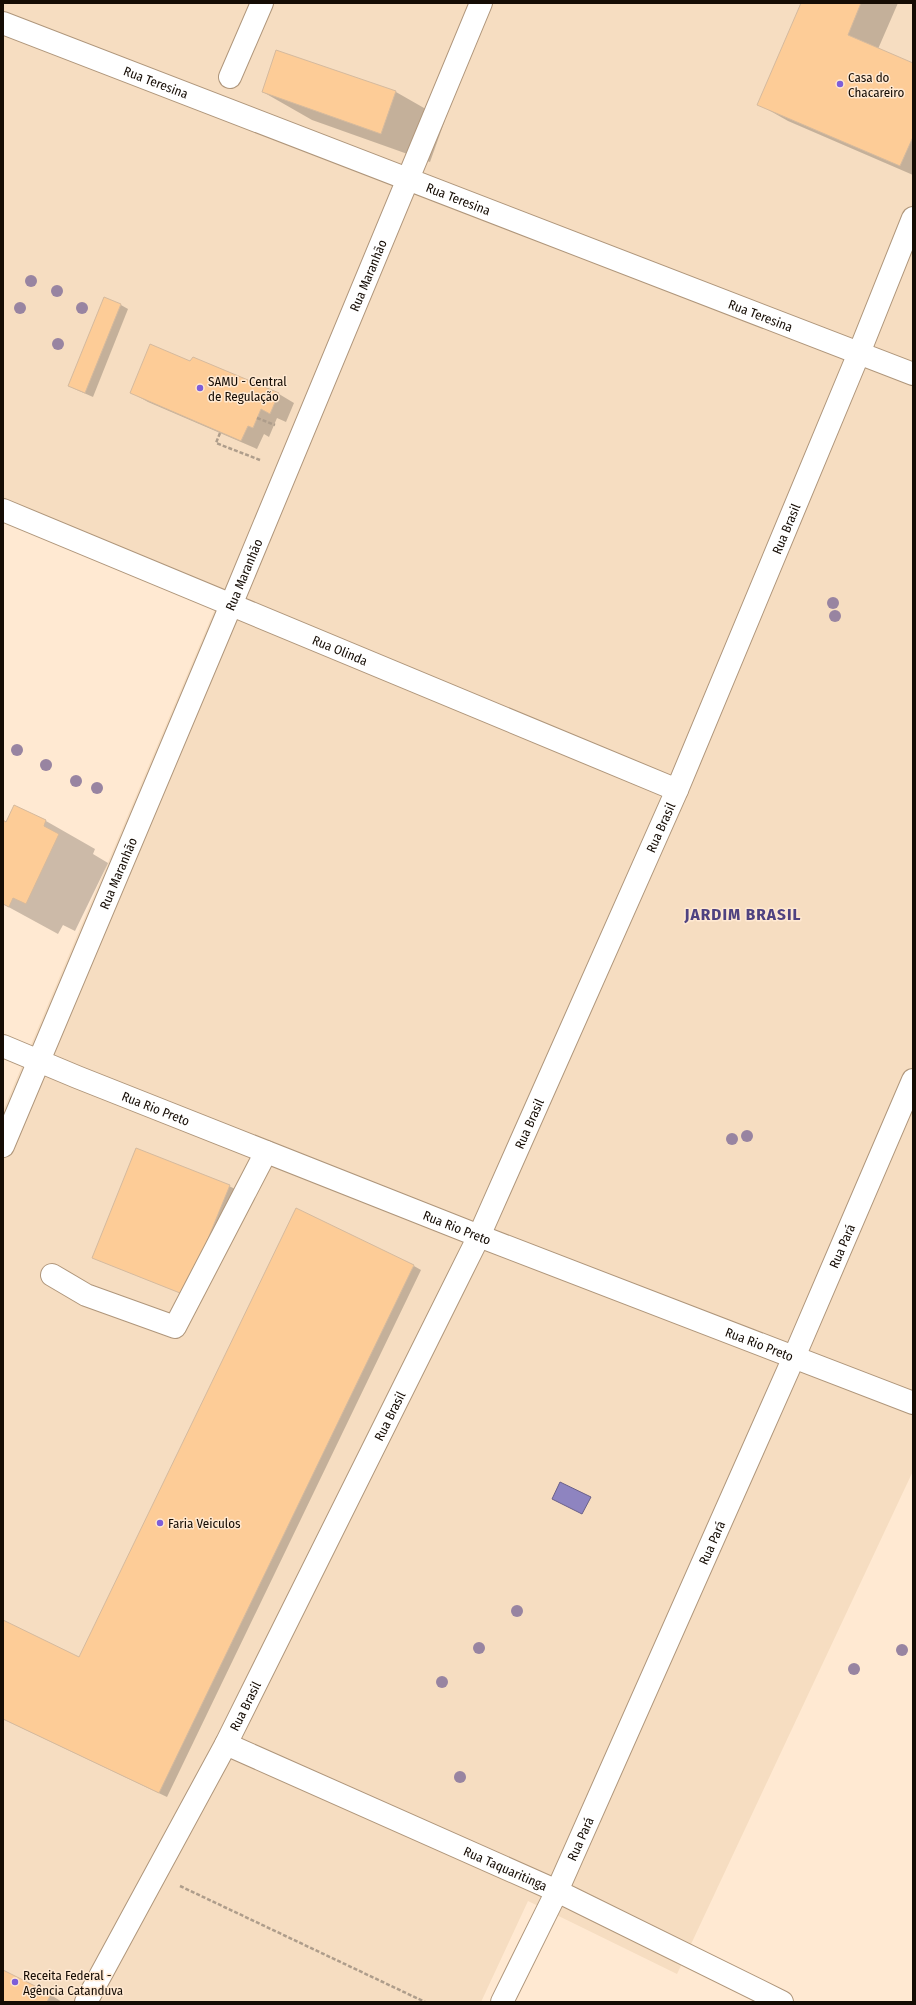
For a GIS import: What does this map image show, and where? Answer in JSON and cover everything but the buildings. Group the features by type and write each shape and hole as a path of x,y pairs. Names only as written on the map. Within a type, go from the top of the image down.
{"street":[{"path":"230,77 262,3"},
{"name":"Rua Maranhão","path":"3,1146 231,605 481,3"},
{"name":"Rua Teresina","path":"3,23 913,374"},
{"name":"Rua Brasil","path":"86,2002 154,1874 226,1744 479,1236 676,790 859,353 913,218"},
{"name":"Rua Olinda","path":"3,510 676,790"},
{"name":"Rua Rio Preto","path":"3,1046 479,1236 913,1403"},
{"name":"Rua Pará","path":"502,2002 557,1891 794,1358 913,1080"},
{"path":"52,1275 86,1295 175,1327 266,1152"},
{"name":"Rua Taquaritinga","path":"226,1744 557,1891 782,2002"}],"path":[{"path":"257,418 279,427"},
{"path":"220,432 216,443 267,462"},
{"path":"154,1874 424,2002"}],"shaded area":[{"path":"3,3 913,3 913,1471 677,1974 528,1901 481,2002 3,2002 3,1111 217,604 3,515"},
{"path":"560,1482 591,1497 582,1514 552,1499"}],"place":[{"name":"Casa do Chacareiro","path":"840,84"},
{"name":"SAMU - Central de Regulação","path":"200,388"},
{"name":"Faria Veiculos","path":"160,1523"},
{"name":"Receita Federal - Agência Catanduva","path":"15,1982"}],"district":[{"name":"JARDIM BRASIL","path":"743,914"}]}
